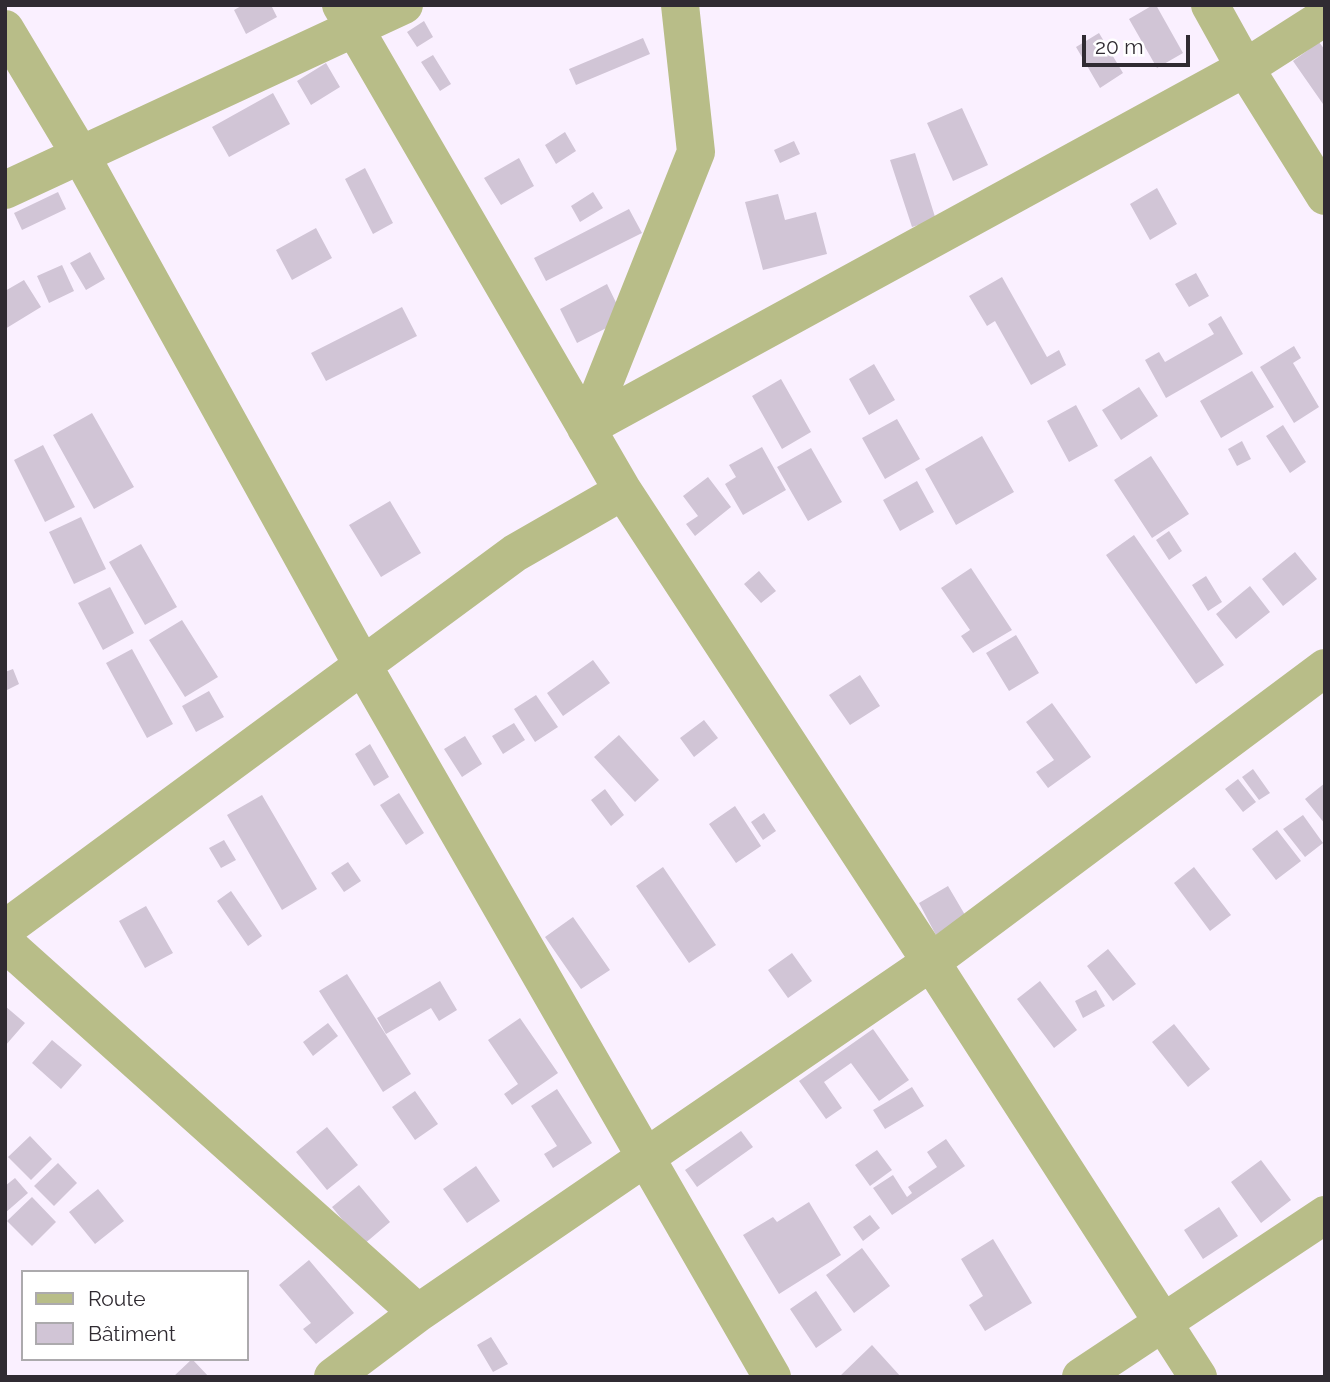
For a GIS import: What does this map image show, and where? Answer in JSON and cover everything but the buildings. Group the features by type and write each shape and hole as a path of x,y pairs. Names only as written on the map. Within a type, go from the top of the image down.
{"street":[{"path":"5,190 81,156 348,16 404,5"},
{"path":"586,428 696,152 680,5"},
{"path":"1210,5 1245,68 1325,196"},
{"path":"348,16 623,491 1198,1377"},
{"path":"586,428 1245,68 1325,17"},
{"path":"5,29 81,156 363,666 772,1377"},
{"path":"5,929 515,553 623,491"},
{"path":"333,1377 418,1313 931,962 1325,668"},
{"path":"5,943 418,1313"},
{"path":"1081,1377 1325,1215"}]}
